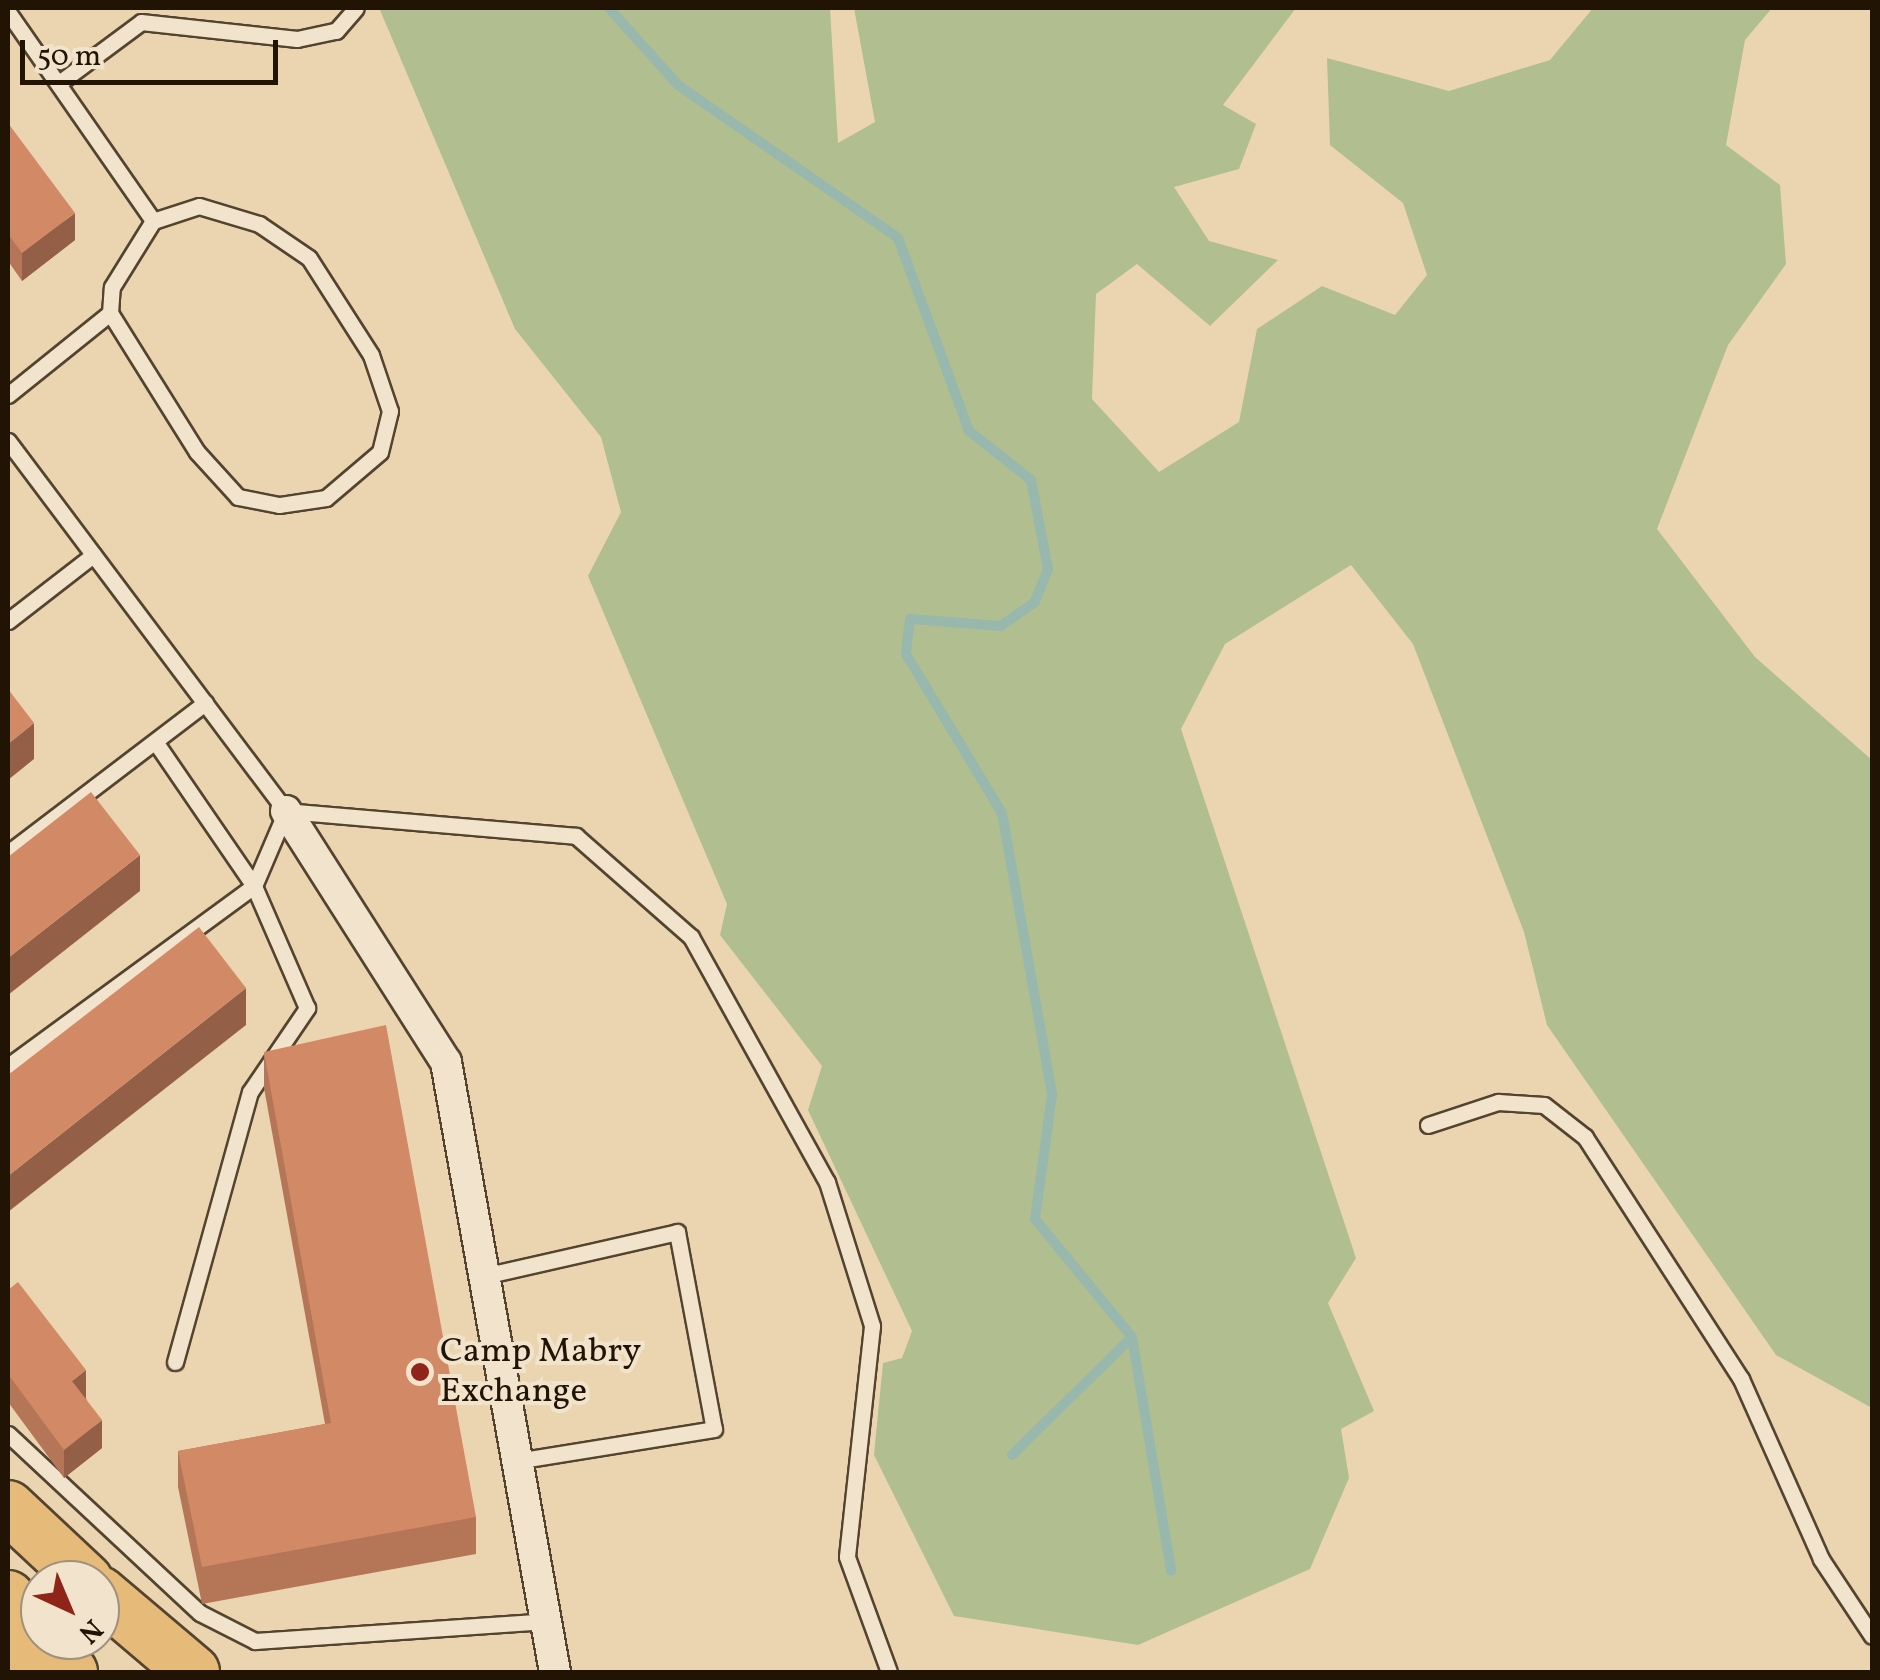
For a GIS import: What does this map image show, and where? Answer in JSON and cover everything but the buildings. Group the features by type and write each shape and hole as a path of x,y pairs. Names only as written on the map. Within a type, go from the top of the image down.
{"highway":[{"path":"8,1507 65,1560"},
{"path":"120,1610 193,1672"},
{"path":"8,1662 16,1672"}],"street":[{"path":"286,811 446,1062 554,1672"}],"lane":[{"path":"59,83 141,22 297,40 336,31 356,8"},
{"path":"8,12 152,221"},
{"path":"198,206 260,224 309,258 371,355 390,410 380,452 326,498 279,506 238,496 198,452 110,313 112,287 152,221 198,206"},
{"path":"8,395 110,313"},
{"path":"8,441 286,811 576,836 691,937 827,1182 872,1326 847,1556 889,1672"},
{"path":"8,622 93,555"},
{"path":"8,853 205,703"},
{"path":"156,743 254,886 306,1008 250,1092 175,1362"},
{"path":"8,1066 254,886 286,811"},
{"path":"1428,1125 1498,1102 1544,1105 1585,1137 1741,1378 1821,1560 1872,1636"},
{"path":"484,1276 677,1232 714,1429 517,1460"},
{"path":"8,1434 200,1613 255,1641 546,1622"}],"green space":[{"path":"830,8 838,143 875,122 854,8 1296,8 1223,105 1256,124 1239,169 1174,187 1209,241 1278,260 1210,326 1137,264 1096,294 1092,399 1159,472 1239,422 1257,329 1322,286 1395,315 1427,275 1403,203 1330,145 1327,58 1449,91 1550,60 1593,8 1772,8 1745,40 1726,145 1780,185 1786,264 1728,345 1657,529 1755,657 1872,760 1872,1408 1776,1355 1547,1025 1524,932 1413,644 1351,565 1225,644 1181,729 1356,1258 1328,1303 1374,1411 1341,1429 1349,1478 1310,1569 1138,1645 954,1616 874,1455 883,1363 902,1358 912,1331 808,1110 822,1066 720,935 727,904 588,576 621,512 601,437 515,329 380,10"}],"waterway":[{"path":"609,8 678,85 898,238 969,431 1031,480 1048,569 1035,602 1001,626 910,619 906,654 1002,813 1052,1095 1035,1219 1132,1337 1171,1571"},
{"path":"1012,1455 1132,1337"}],"place":[{"name":"Camp Mabry Exchange","path":"420,1372"}]}
